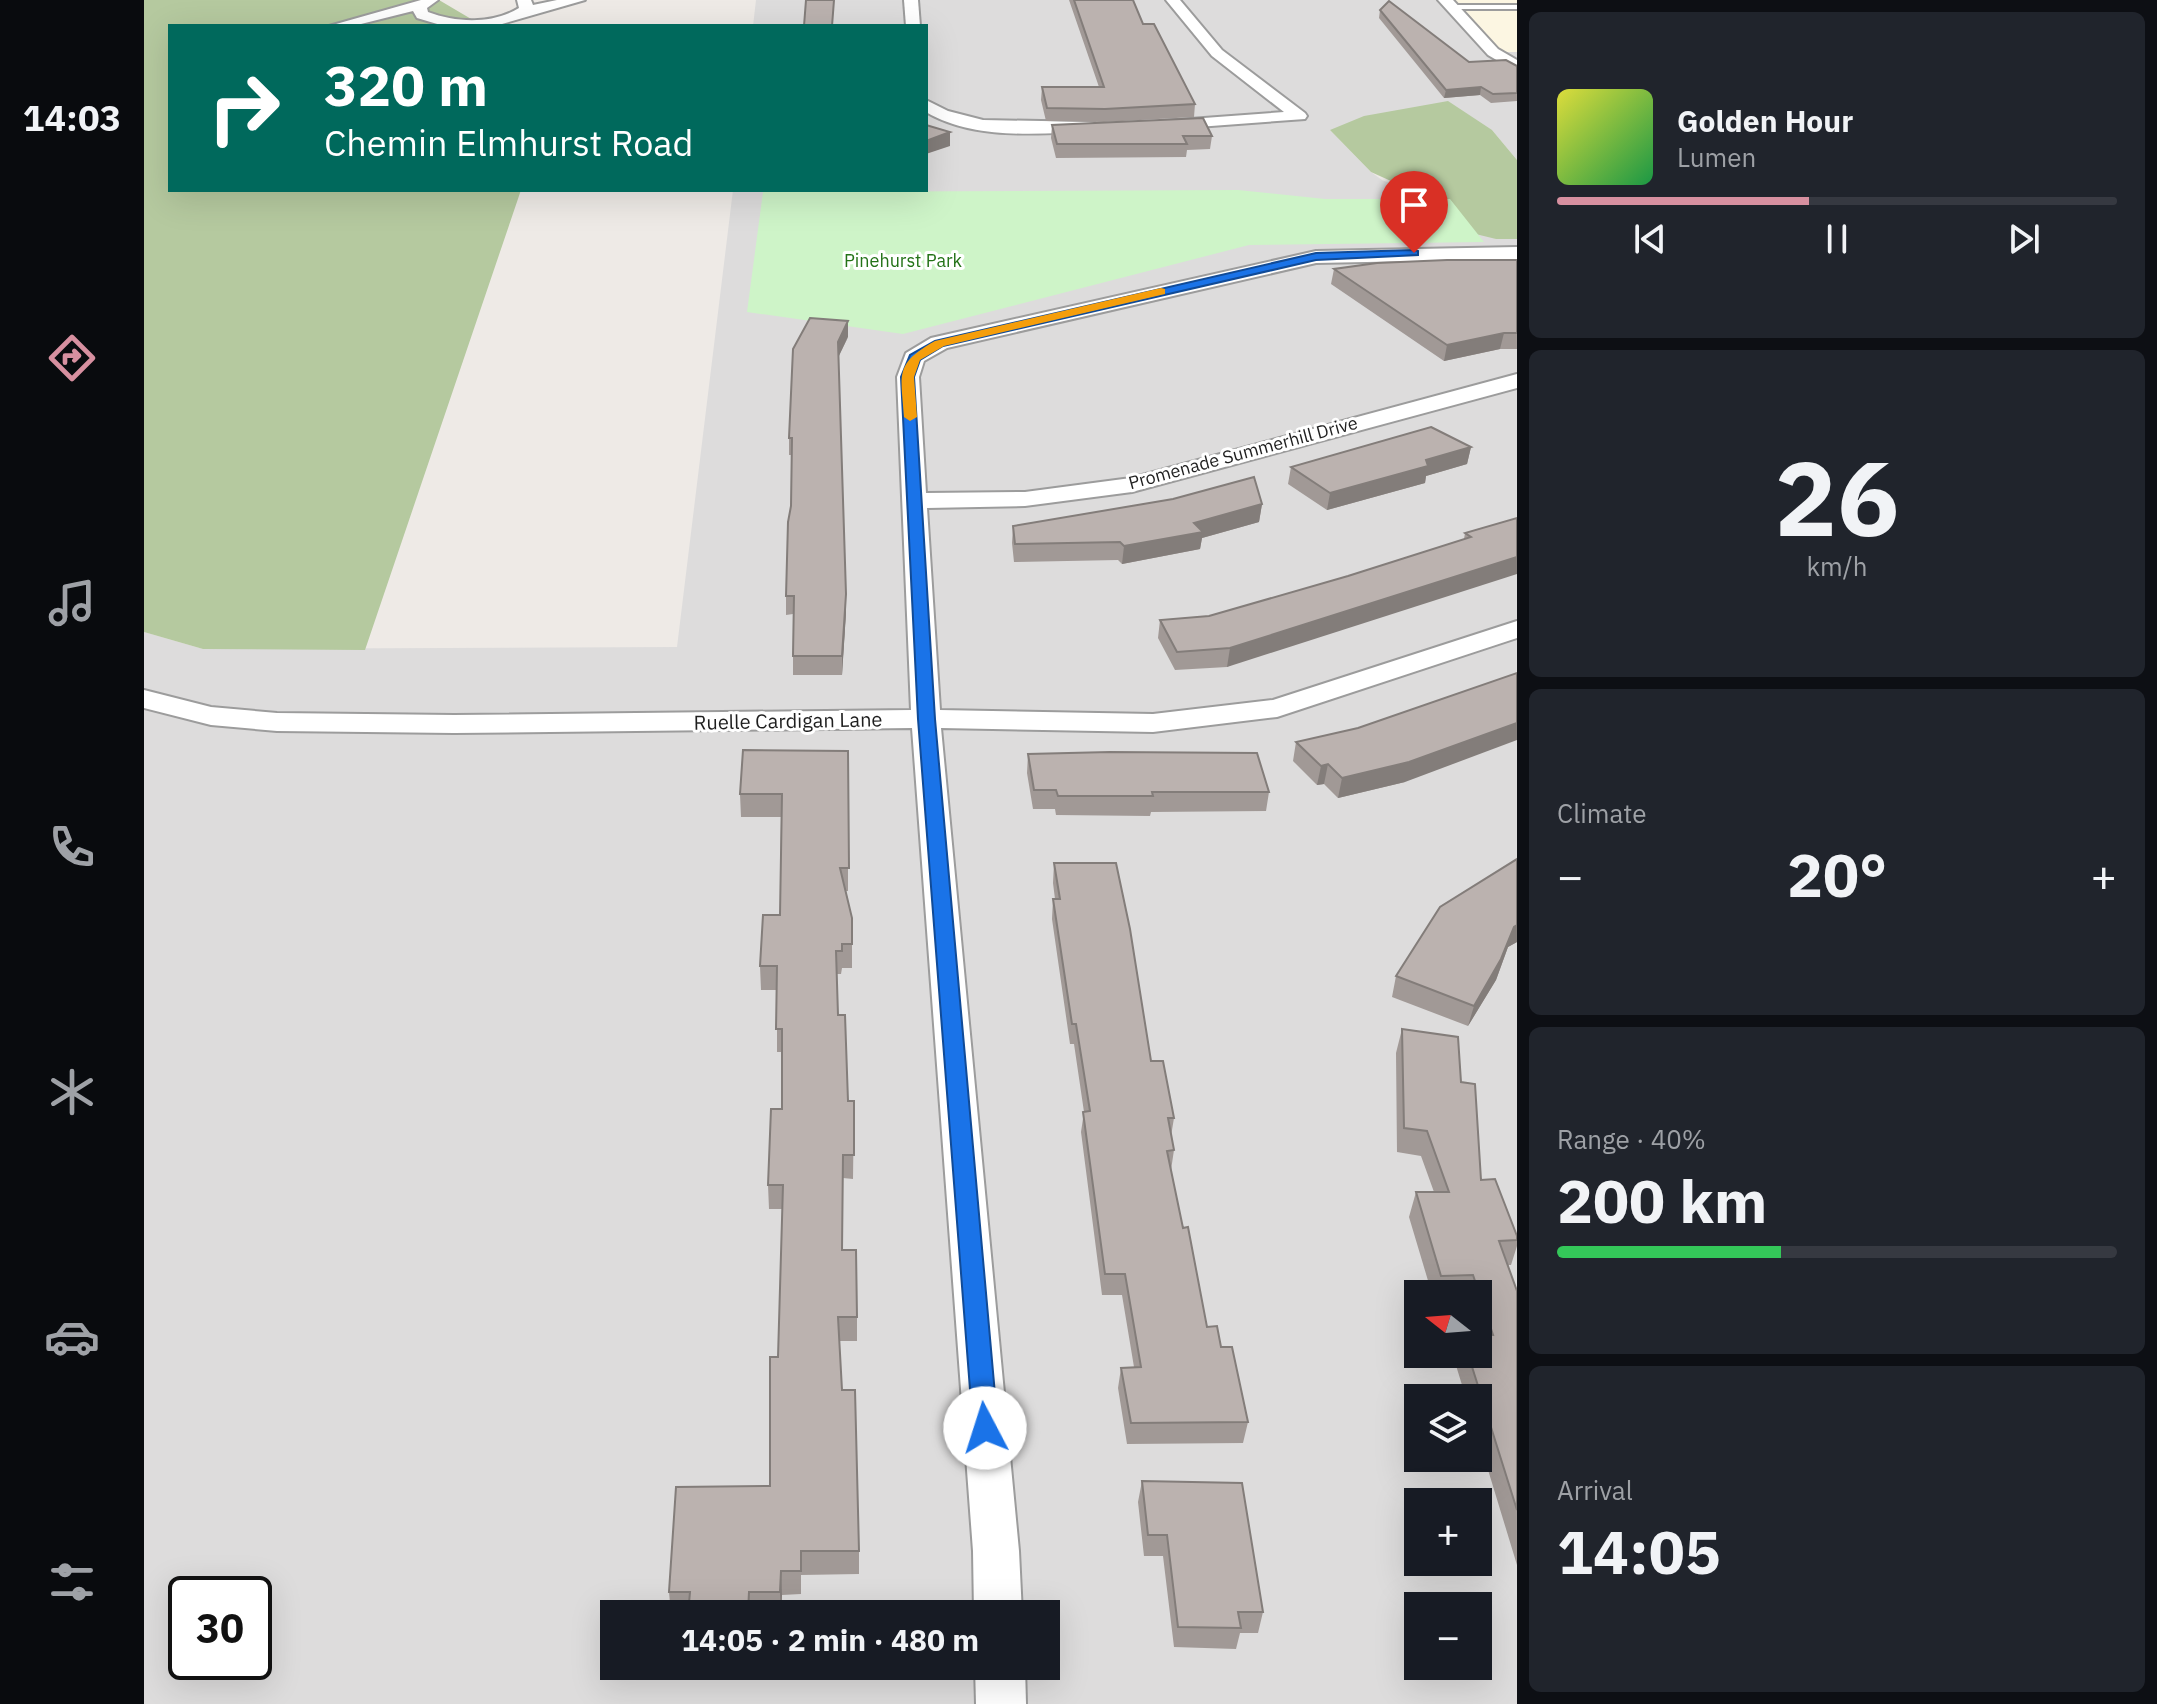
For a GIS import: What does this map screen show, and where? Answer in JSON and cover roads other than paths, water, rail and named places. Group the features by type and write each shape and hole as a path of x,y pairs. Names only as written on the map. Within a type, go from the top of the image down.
{"street":[{"path":"452,22 484,22 578,0"},
{"path":"911,0 913,24"},
{"path":"1140,126 1299,116 1217,53 1173,0"},
{"path":"427,2 419,13 434,20"},
{"path":"347,24 427,2"},
{"path":"1448,4 1493,52 1517,67"},
{"path":"353,23 434,20 461,24"},
{"path":"928,106 963,121 1009,127 1111,127"},
{"path":"997,1600 926,719 908,377 914,358 939,343 1316,257 1517,253"},
{"name":"Promenade Summerhill Drive","path":"916,501 1025,499 1132,485 1517,381"},
{"name":"Ruelle Cardigan Lane","path":"144,699 211,716 277,722 454,724 926,719 1153,723 1277,708 1517,629"},
{"path":"1000,1680 1001,1704"}],"lane":[{"path":"1448,4 1517,7"}],"park label":[{"name":"Pinehurst Park","path":"903,261"}]}
